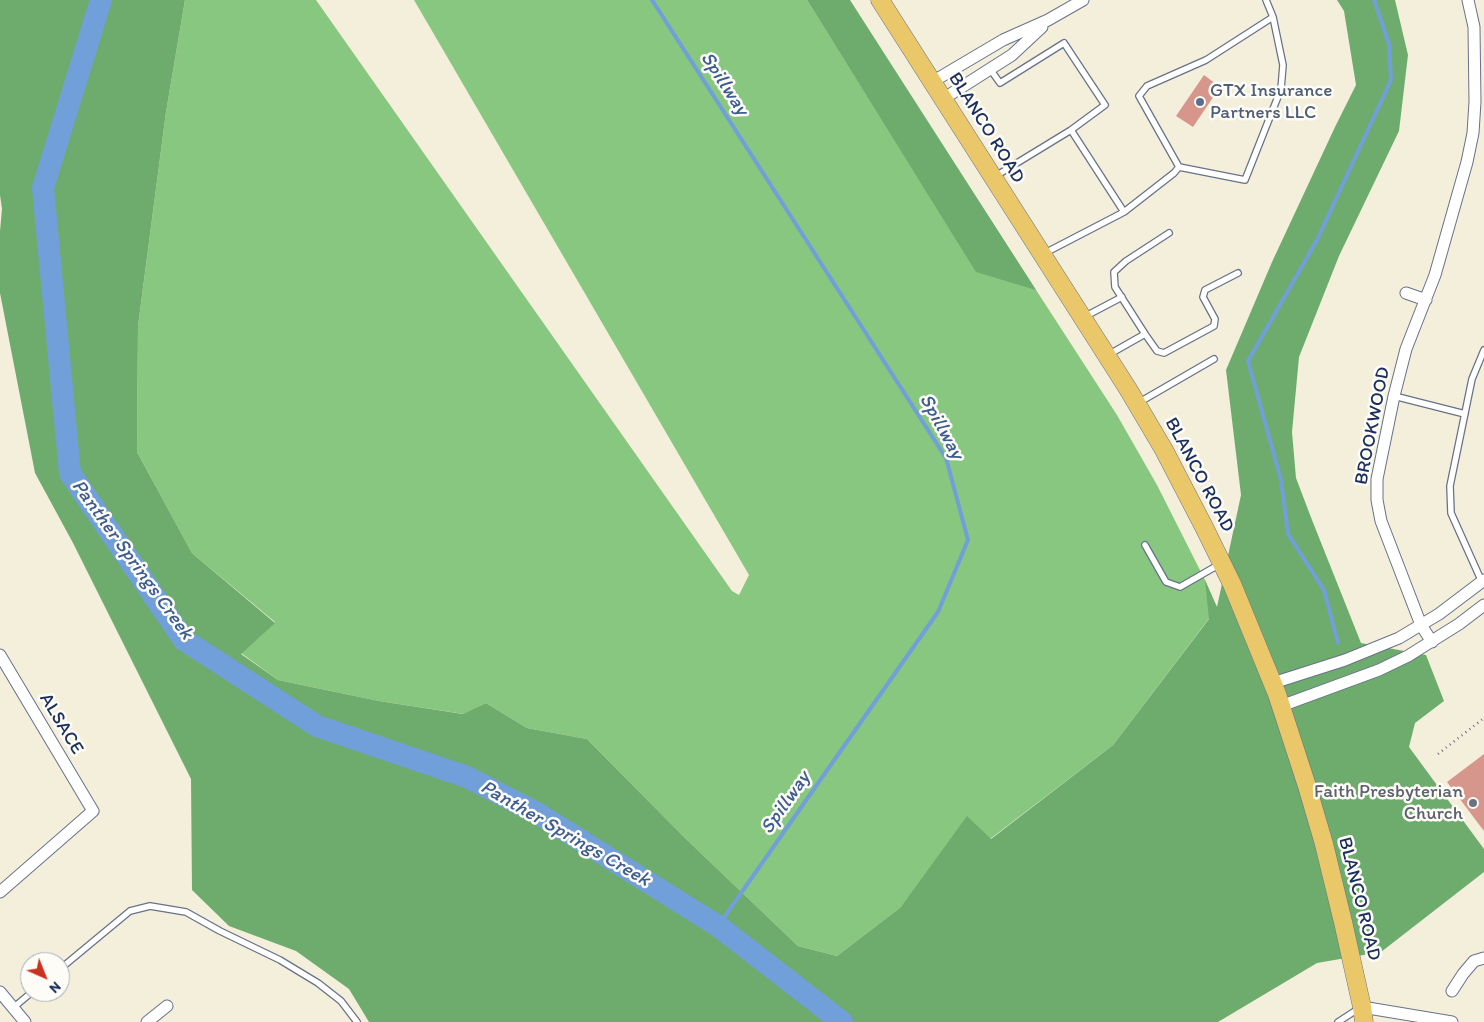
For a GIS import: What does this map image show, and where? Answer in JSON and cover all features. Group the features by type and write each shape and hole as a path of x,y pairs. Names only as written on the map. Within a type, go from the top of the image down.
{"main road":[{"name":"BLANCO ROAD","path":"880,0 1136,404 1168,458 1222,563 1273,683 1307,786 1324,844 1363,1014"}],"street":[{"path":"932,82 1004,40 1048,20 1083,0"},
{"name":"BROOKWOOD","path":"1432,642 1421,625 1380,521 1377,479 1406,349 1435,275 1473,133 1476,26 1468,0"},
{"path":"943,100 1012,54 1048,20"},
{"path":"1406,293 1426,300"},
{"path":"1273,683 1345,660 1399,638 1439,614 1483,581"},
{"path":"1281,706 1379,670 1408,656 1459,624 1484,605"},
{"name":"ALSACE","path":"0,655 93,811 0,892"},
{"path":"1452,991 1474,961 1484,958"},
{"path":"0,992 25,1022"},
{"path":"147,1022 167,1006"},
{"path":"1363,1014 1452,1022"}],"lane":[{"path":"1266,0 1273,17 1283,65 1281,89 1245,180 1179,167 1139,96 1147,86 1206,60 1273,17"},
{"path":"990,68 1000,84 1064,43 1105,105 1071,130 993,178"},
{"path":"1071,130 1124,212"},
{"path":"1042,255 1124,212 1179,167"},
{"path":"1169,233 1126,261 1114,272 1115,287 1157,351 1164,353 1214,326 1215,319 1202,297 1205,290 1238,273"},
{"path":"1082,318 1122,297"},
{"path":"1106,356 1145,334"},
{"path":"1483,581 1451,513 1450,486 1472,379 1484,350"},
{"path":"1136,404 1214,359"},
{"path":"1394,396 1465,414"},
{"path":"1145,544 1166,582 1180,586 1222,563"},
{"path":"70,961 130,911 150,906 186,912 220,932 280,960 318,983 340,1001 357,1022"},
{"path":"13,1008 20,1002"},
{"path":"1338,1022 1363,1014"}],"path":[{"path":"1438,754 1483,721"}],"green space":[{"path":"0,0 185,0 166,112 138,326 137,452 192,553 275,623 241,654 278,680 379,701 463,714 486,703 527,728 587,739 685,838 798,946 837,956 901,907 967,816 991,839 1113,745 1209,619 1205,580 1217,607 1241,495 1226,370 1272,262 1356,85 1344,11 1337,0 1395,0 1408,55 1399,131 1339,256 1299,357 1292,432 1296,478 1361,643 1426,655 1444,701 1415,723 1409,747 1484,849 1484,872 1381,952 1317,963 1218,1022 369,1022 349,989 296,951 229,926 192,890 191,779 73,543 35,473 0,293 2,209 0,195"},
{"path":"185,0 316,0 732,591 739,595 749,575 414,0 807,0 918,178 950,157 1117,415 1157,485 1217,608 1113,745 837,956 798,946 685,838 587,739 527,728 486,703 464,714 379,701 278,680 241,653 275,622 192,553 137,452 138,326 166,112"},
{"path":"807,0 850,0 1036,290 976,272"}],"building":[{"path":"1204,75 1220,87 1193,127 1176,116"},
{"name":"Faith Presbyterian Church","path":"1484,754 1484,831 1447,782"}],"waterway":[{"name":"Panther Springs Creek","path":"101,0 43,188 70,473 184,640 317,726 467,777 537,813 718,926 842,1022"},
{"name":"Spillway","path":"652,0 946,458 968,540 938,612 718,926"},
{"path":"1338,643 1324,590 1288,534 1281,480 1248,361 1317,240 1391,80 1389,44 1374,0"}],"place":[{"name":"GTX Insurance Partners LLC","path":"1200,102"},
{"name":"Faith Presbyterian Church","path":"1473,803"}]}
